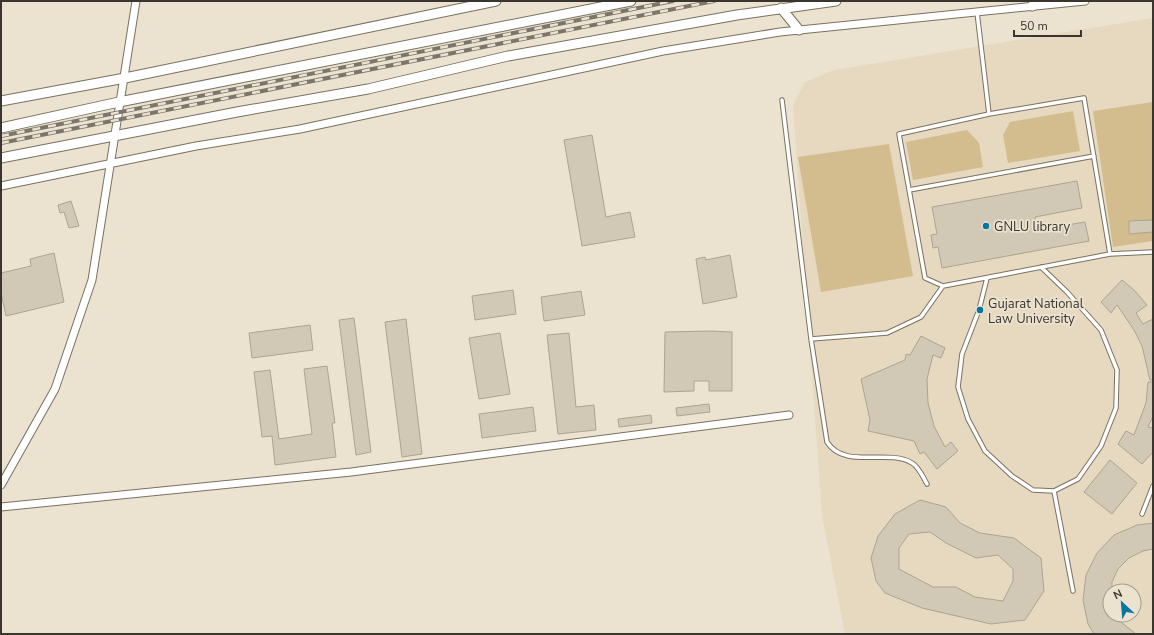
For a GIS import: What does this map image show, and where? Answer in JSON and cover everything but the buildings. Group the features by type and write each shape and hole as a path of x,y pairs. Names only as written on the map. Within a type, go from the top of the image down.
{"street":[{"path":"1,485 55,389 66,361 92,280 136,1"},
{"path":"1,101 125,78 496,1"},
{"path":"1,128 119,102 631,1"},
{"path":"1,158 114,135 368,89 508,56 781,8 836,1"},
{"path":"1,186 196,146 300,129 663,51 799,30 977,12 1035,4 1085,1"},
{"path":"781,8 799,30"},
{"path":"1,507 350,472 789,415"}],"lane":[{"path":"977,12 989,114"},
{"path":"1110,254 1084,98 989,114 899,134 925,278 943,286 1110,254 1153,252"},
{"path":"782,100 811,339 827,442 832,449 849,456 900,459 913,463 919,469 927,484"},
{"path":"909,190 1094,156"},
{"path":"987,278 979,310 962,354 958,387 968,419 985,451 1012,476 1033,490 1054,491 1078,479 1101,446 1116,408 1117,370 1101,330 1042,267"},
{"path":"811,339 887,333 921,317 943,286"},
{"path":"1142,514 1153,486"},
{"path":"1054,491 1073,591"}],"shaded area":[{"name":"Gujarat National Law University","path":"1153,18 1153,634 845,634 822,516 793,105 805,82 834,70"},
{"path":"1153,102 1153,241 1113,247 1093,111"},
{"path":"1073,111 1080,151 1008,163 1003,135 1010,122"},
{"path":"967,130 979,143 983,167 913,180 906,142"},
{"path":"889,144 913,276 821,292 798,157"}],"railway":[{"path":"1,136 673,1"},
{"path":"1,143 714,1"}],"place":[{"name":"GNLU library","path":"986,226"},
{"name":"Gujarat National Law University","path":"980,310"}]}
